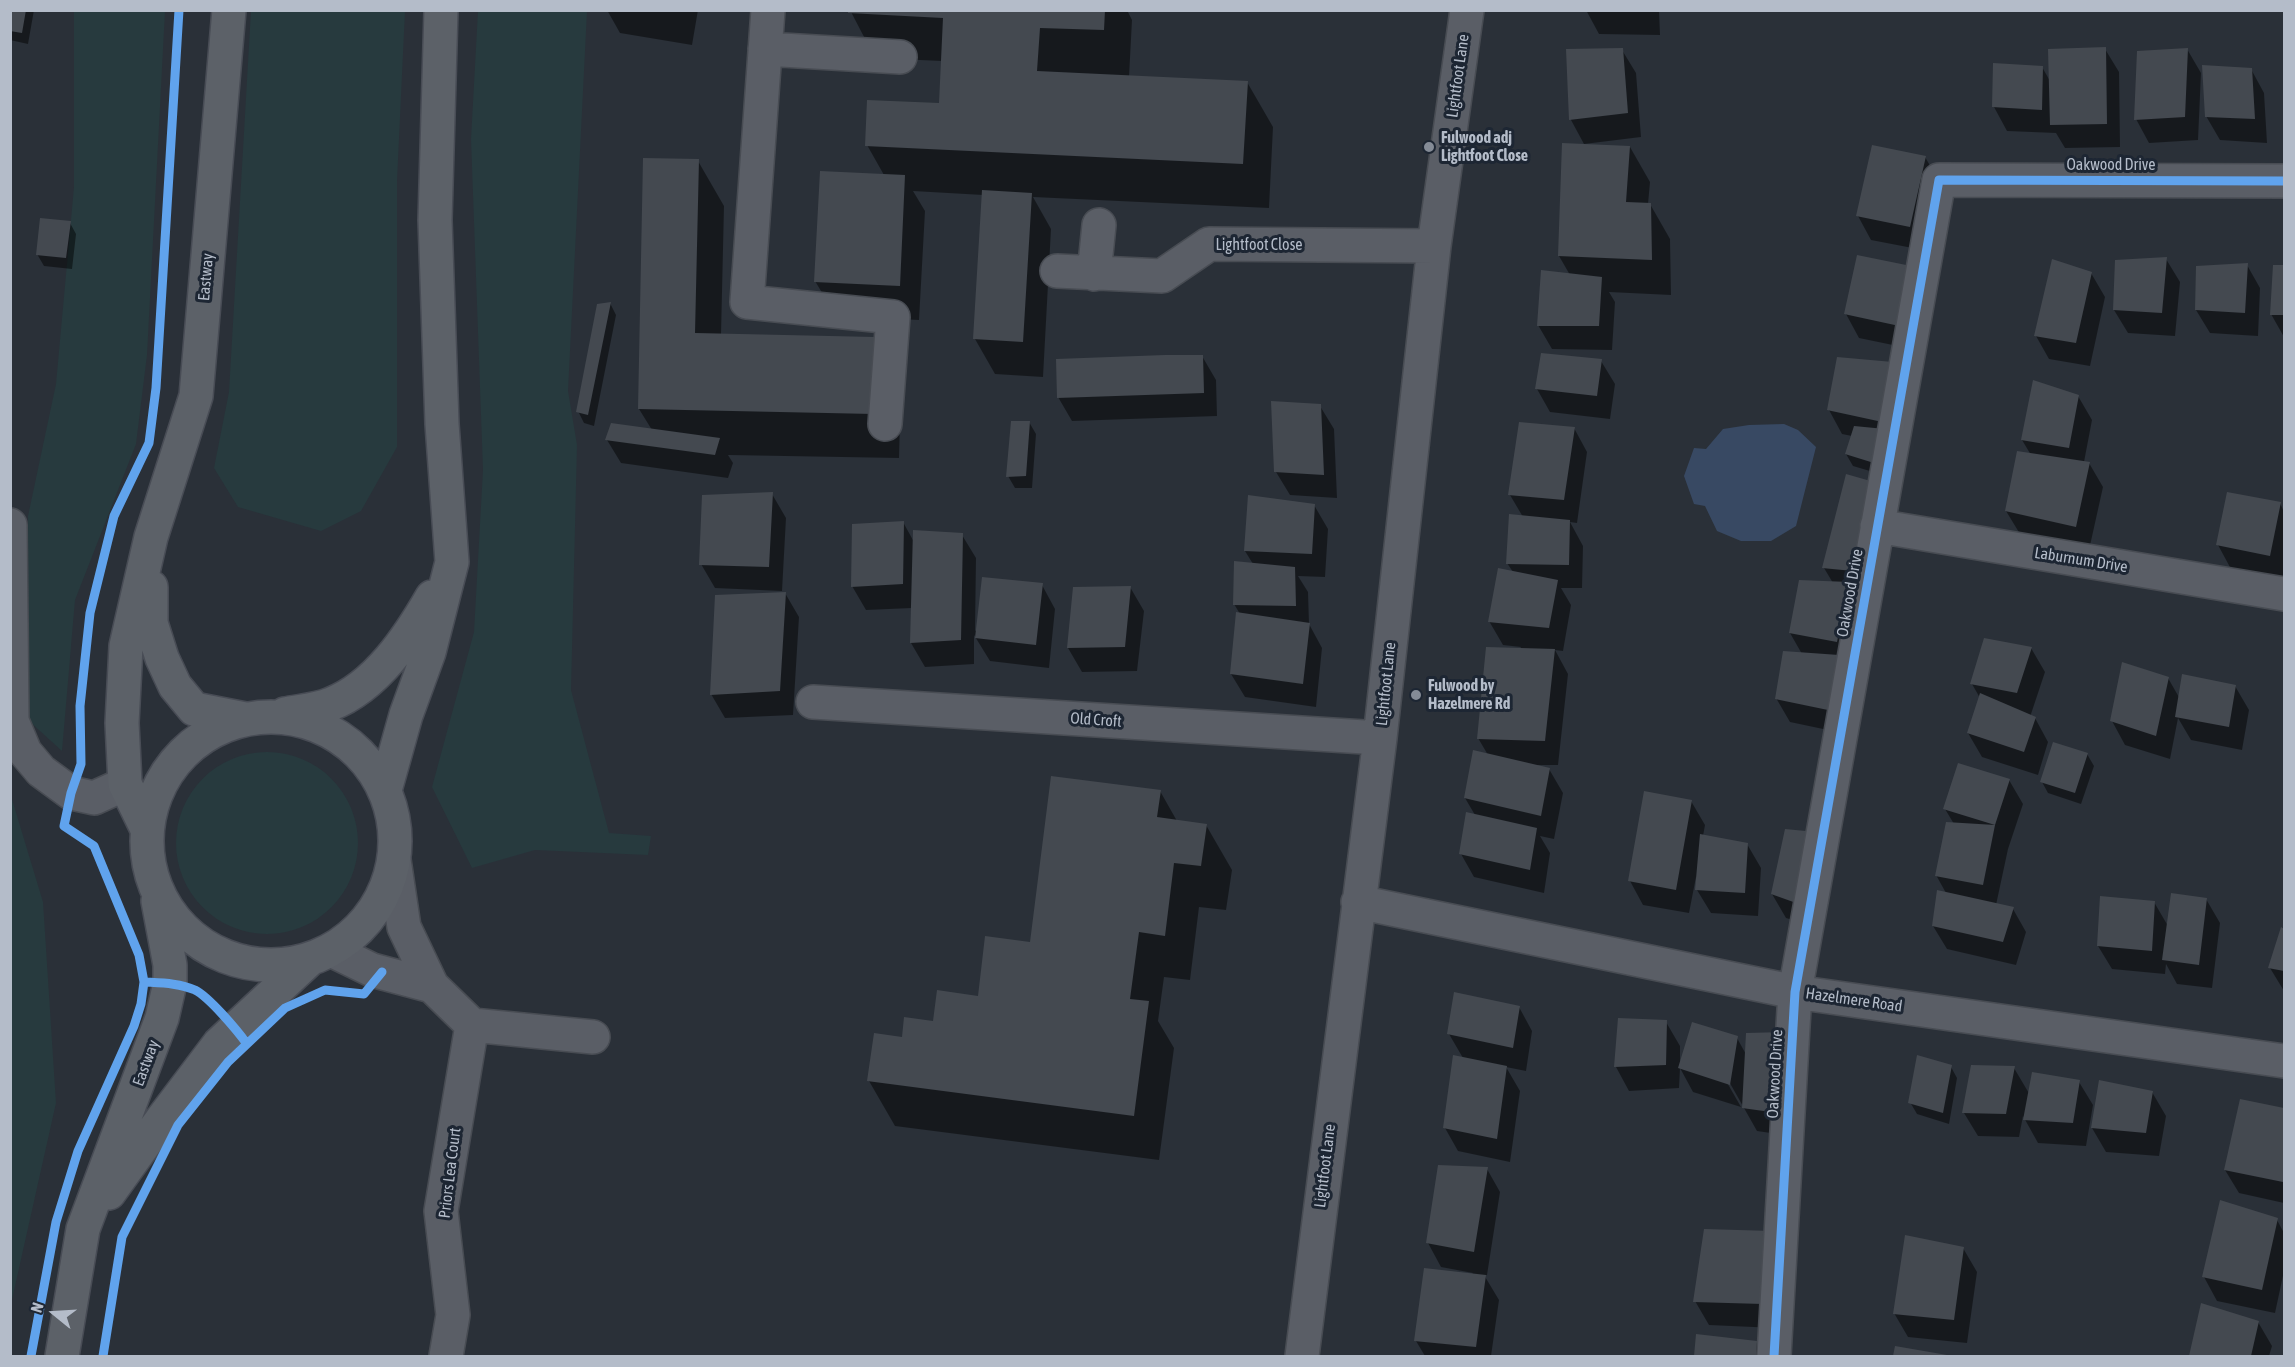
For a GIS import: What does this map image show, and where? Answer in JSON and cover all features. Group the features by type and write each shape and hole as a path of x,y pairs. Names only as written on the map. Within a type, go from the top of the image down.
{"main road":[{"name":"Eastway","path":"147,829 125,784 122,723 126,646 152,537 196,396 229,10"},
{"path":"385,790 406,715 429,652 452,562 442,424 435,220 441,10"},
{"name":"Eastway","path":"83,1229 219,1044 321,955 357,931 381,900 394,860 395,828 385,790 368,763 339,737 313,724 194,708 175,686 162,658 151,623 152,537"},
{"path":"321,955 274,966 246,963 202,945 175,921 156,890 148,859 147,829 160,786 174,763 212,731 261,718 331,705 362,686 382,667 414,629 452,562"},
{"name":"Eastway","path":"62,1356 83,1229 162,1018 170,983 170,965 156,890"}],"street":[{"path":"768,10 747,302 893,316 885,423"},
{"name":"Lightfoot Lane","path":"1302,1356 1380,738 1434,246 1467,10"},
{"path":"765,49 900,57"},
{"name":"Oakwood Drive","path":"1774,1356 1795,992 1939,180 2284,181"},
{"path":"1094,274 1099,225"},
{"name":"Lightfoot Close","path":"1057,271 1162,276 1209,244 1434,246"},
{"path":"10,525 12,721 25,752 41,771 71,793 94,798 125,784"},
{"name":"Laburnum Drive","path":"1877,526 2284,594"},
{"name":"Old Croft","path":"813,702 1380,738"},
{"path":"394,860 404,927 432,986 472,1025 592,1037"},
{"name":"Hazelmere Road","path":"1358,902 1795,992 2284,1061"},
{"path":"321,955 432,986"},
{"name":"Priors Lea Court","path":"446,1356 453,1315 441,1211 472,1025"}],"green space":[{"path":"74,11 165,11 147,355 136,444 75,600 62,751 29,721 28,516 56,384 74,187"},
{"path":"251,11 405,11 397,181 397,447 361,511 321,531 238,507 214,468 229,392"},
{"path":"478,11 587,11 568,391 577,445 571,690 609,833 651,836 648,855 535,850 472,868 432,787 474,632 483,470 471,139"},
{"path":"267,752 302,759 318,767 331,779 343,792 351,808 358,843 351,878 343,894 331,907 318,919 302,927 267,934 232,927 216,919 203,907 191,894 183,878 176,843 183,808 191,792 203,779 216,767 232,759"},
{"path":"11,796 43,902 56,1103 11,1304"}],"water":[{"path":"1784,424 1798,430 1816,447 1796,526 1771,541 1741,541 1717,531 1705,506 1694,504 1684,476 1694,448 1706,449 1723,429 1749,425"}],"building":[{"path":"10,10 26,10 22,33 10,31"},
{"path":"848,10 1105,10 1104,30 1040,28 1037,71 1248,81 1243,164 865,146 867,100 939,103 943,18 848,13"},
{"path":"2106,47 2107,124 2050,125 2048,49"},
{"path":"1623,48 1628,113 1569,120 1566,49"},
{"path":"2188,48 2185,117 2134,120 2137,51"},
{"path":"1993,63 2043,66 2042,110 1992,107"},
{"path":"2202,65 2252,68 2255,119 2205,117"},
{"path":"1562,143 1630,146 1626,202 1651,203 1652,260 1558,256"},
{"path":"1872,145 1926,156 1910,227 1856,216"},
{"path":"643,158 699,159 695,333 875,337 874,414 638,409"},
{"path":"820,171 905,175 900,286 814,282"},
{"path":"982,190 1032,193 1023,342 973,339"},
{"path":"40,218 71,221 66,258 36,255"},
{"path":"1857,255 1916,267 1904,327 1844,314"},
{"path":"2167,257 2162,313 2113,310 2115,260"},
{"path":"2052,259 2092,272 2076,343 2034,336"},
{"path":"2248,263 2245,313 2195,310 2196,266"},
{"path":"2273,265 2284,265 2284,315 2270,315"},
{"path":"1541,270 1602,277 1599,326 1537,326"},
{"path":"611,302 588,415 576,412 597,304"},
{"path":"1541,353 1602,359 1597,396 1535,389"},
{"path":"1203,355 1204,393 1057,398 1056,359"},
{"path":"1837,357 1893,362 1887,423 1827,410"},
{"path":"2033,380 2079,395 2069,448 2021,440"},
{"path":"1271,401 1321,404 1324,475 1274,472"},
{"path":"1011,421 1030,421 1026,476 1006,477"},
{"path":"1519,422 1575,427 1564,500 1508,495"},
{"path":"611,423 720,438 715,455 605,440"},
{"path":"1854,426 1885,429 1874,463 1845,454"},
{"path":"2017,451 2090,462 2076,527 2005,511"},
{"path":"1846,474 1874,482 1853,571 1822,568"},
{"path":"773,492 769,567 699,565 702,495"},
{"path":"2227,492 2281,502 2270,556 2216,545"},
{"path":"1248,495 1315,504 1312,554 1244,551"},
{"path":"1509,514 1570,520 1569,565 1506,564"},
{"path":"904,521 903,584 851,587 852,524"},
{"path":"913,530 963,533 961,640 910,643"},
{"path":"1234,561 1295,567 1296,606 1233,605"},
{"path":"1498,568 1558,580 1549,628 1488,622"},
{"path":"982,577 1043,583 1036,645 975,638"},
{"path":"1799,580 1849,582 1837,642 1789,633"},
{"path":"1131,586 1125,647 1067,648 1073,587"},
{"path":"786,592 780,691 710,695 715,595"},
{"path":"1236,612 1310,623 1303,684 1230,674"},
{"path":"1984,638 2032,647 2017,693 1970,684"},
{"path":"1486,647 1555,649 1545,741 1477,739"},
{"path":"1783,651 1839,655 1828,710 1775,699"},
{"path":"2122,662 2169,677 2156,736 2110,721"},
{"path":"2182,674 2236,685 2229,727 2175,717"},
{"path":"1980,693 2036,717 2024,752 1967,733"},
{"path":"2053,742 2088,753 2075,793 2040,782"},
{"path":"1473,750 1550,768 1541,816 1464,798"},
{"path":"1958,763 2010,779 1995,825 1943,809"},
{"path":"1051,776 1161,790 1157,817 1207,824 1201,866 1174,863 1165,936 1139,932 1130,999 1149,1001 1134,1116 867,1081 874,1033 902,1037 904,1017 933,1021 937,990 978,996 985,936 1030,942"},
{"path":"1644,791 1692,800 1676,890 1628,881"},
{"path":"1466,812 1537,828 1530,870 1459,854"},
{"path":"1946,822 1995,825 1983,885 1935,876"},
{"path":"1785,829 1816,832 1799,904 1771,894"},
{"path":"1700,834 1748,843 1745,893 1695,890"},
{"path":"1937,890 2014,907 2003,942 1932,926"},
{"path":"2171,893 2207,898 2199,965 2162,960"},
{"path":"2100,896 2155,901 2152,951 2097,946"},
{"path":"2281,927 2284,929 2284,971 2268,968"},
{"path":"1454,992 1520,1006 1513,1048 1447,1034"},
{"path":"1618,1018 1667,1020 1666,1065 1614,1067"},
{"path":"1692,1022 1738,1036 1730,1085 1678,1068"},
{"path":"1785,1032 1778,1113 1742,1108 1746,1033"},
{"path":"1453,1055 1507,1066 1497,1139 1443,1128"},
{"path":"1917,1055 1952,1065 1943,1113 1908,1103"},
{"path":"1971,1065 2015,1066 2006,1114 1962,1113"},
{"path":"2032,1072 2080,1080 2073,1123 2023,1120"},
{"path":"2099,1080 2153,1091 2146,1133 2091,1128"},
{"path":"2240,1099 2284,1108 2283,1182 2224,1170"},
{"path":"1438,1165 1488,1167 1474,1252 1426,1243"},
{"path":"2220,1200 2278,1218 2262,1290 2202,1277"},
{"path":"1704,1229 1772,1231 1763,1304 1693,1302"},
{"path":"1905,1235 1964,1247 1954,1320 1893,1314"},
{"path":"1424,1268 1486,1275 1476,1347 1414,1341"},
{"path":"2201,1303 2259,1321 2251,1356 2189,1356"},
{"path":"1696,1334 1757,1341 1756,1356 1694,1356"},
{"path":"1895,1346 1947,1355 1947,1356 1893,1356"}],"cycle path":[{"path":"31,1356 56,1222 78,1151 134,1026 141,1004 144,982 139,955 94,846 64,826 71,793 81,764 80,706 90,613 114,516 149,443 156,388 179,10"},
{"path":"1774,1356 1795,992 1939,180 2284,181"},
{"path":"103,1356 122,1237 178,1125 228,1062 285,1008 325,990 364,994 382,972"},
{"path":"144,982 176,985 195,990 215,1006 247,1044"}],"place":[{"name":"Fulwood adj Lightfoot Close","path":"1429,147"},
{"name":"Fulwood by Hazelmere Rd","path":"1416,695"}]}
